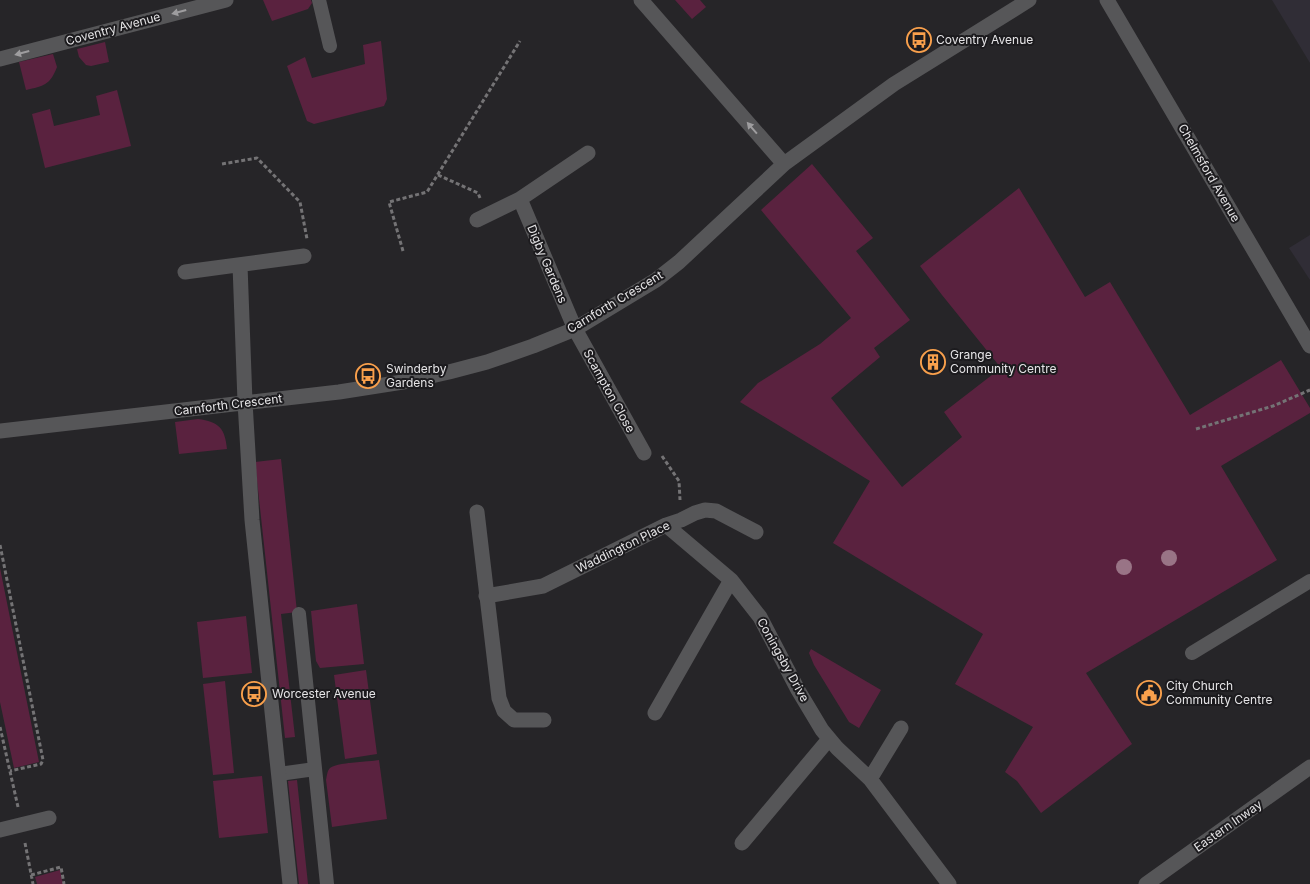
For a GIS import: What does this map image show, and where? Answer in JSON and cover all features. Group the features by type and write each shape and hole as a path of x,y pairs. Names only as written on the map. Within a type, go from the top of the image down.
{"street":[{"name":"Coventry Avenue","path":"0,59 226,0"},
{"path":"641,0 784,164"},
{"name":"Carnforth Crescent","path":"0,431 339,392 409,380 487,362 574,329 656,280 680,262 784,164 894,84 1030,0"},
{"name":"Chelmsford Avenue","path":"1107,0 1310,346"},
{"path":"483,217 520,199 588,153"},
{"name":"Digby Gardens","path":"520,199 574,329"},
{"path":"185,272 304,256"},
{"path":"240,265 252,520 290,884"},
{"name":"Scampton Close","path":"574,329 644,453"},
{"name":"Waddington Place","path":"486,596 543,586 666,525 705,510 716,511 756,532"},
{"path":"477,512 499,698 504,711 514,720 544,720"},
{"name":"Coningsby Drive","path":"666,525 731,580 760,617 798,690 829,739 870,779 949,884"},
{"path":"654,713 731,580"},
{"path":"870,779 901,728"},
{"path":"742,843 829,739"},
{"name":"Eastern Inway","path":"1146,884 1310,767"},
{"path":"0,830 49,818"}],"lane":[{"path":"318,0 330,46"},
{"path":"1192,653 1310,582"},
{"path":"299,614 328,884"},
{"path":"279,774 315,769"}],"path":[{"path":"403,251 389,202 427,192 520,41"},
{"path":"222,164 258,158 300,202 310,251 304,256"},
{"path":"438,175 478,193 483,217"},
{"path":"1196,429 1273,406 1310,390"},
{"path":"644,453 656,446 679,481 682,520"},
{"path":"0,545 43,760 41,764 10,771"},
{"path":"31,875 60,867 64,884"}],"shaded area":[{"path":"263,0 311,0 312,3 308,9 272,21"},
{"path":"675,0 700,0 706,7 692,19"},
{"path":"1272,0 1310,0 1310,63"},
{"path":"381,41 387,99 384,106 314,124 307,121 287,66 305,57 312,78 365,64 363,45"},
{"path":"105,42 109,62 91,66 86,65 79,57 77,49"},
{"path":"53,54 57,67 52,78 42,86 26,90 19,62"},
{"path":"117,90 131,146 45,168 32,114 50,109 54,126 100,115 96,96"},
{"path":"812,164 873,238 856,251 910,320 874,348 880,357 831,398 902,487 962,437 944,412 1001,368 920,266 1019,188 1085,297 1110,282 1190,415 1281,360 1310,408 1310,413 1221,466 1277,560 1086,673 1132,744 1041,813 1017,781 1005,772 1033,727 955,684 983,634 833,543 870,481 740,402 758,383 820,344 851,318 761,210"},
{"path":"1310,235 1310,280 1289,248"},
{"path":"198,419 211,422 220,427 225,436 227,449 179,454 175,422"},
{"path":"281,459 297,612 281,614 295,737 285,738 255,462"},
{"path":"0,568 39,762 14,768 0,702"},
{"path":"357,604 364,664 320,668 316,661 311,611"},
{"path":"246,616 252,673 203,678 197,622"},
{"path":"811,649 881,690 859,728 849,722 814,665 809,653"},
{"path":"366,670 377,754 345,759 334,675"},
{"path":"225,681 234,773 213,775 203,684"},
{"path":"379,760 387,819 332,827 326,780 329,769 339,764"},
{"path":"262,776 268,833 219,838 213,781"},
{"path":"297,780 308,884 299,884 288,781"},
{"path":"60,870 63,884 37,884 35,877"}],"place":[{"name":"Coventry Avenue","path":"919,40"},
{"name":"Grange Community Centre","path":"933,362"},
{"name":"Swinderby Gardens","path":"368,376"},
{"name":"City Church Community Centre","path":"1149,693"},
{"name":"Worcester Avenue","path":"254,694"}]}
